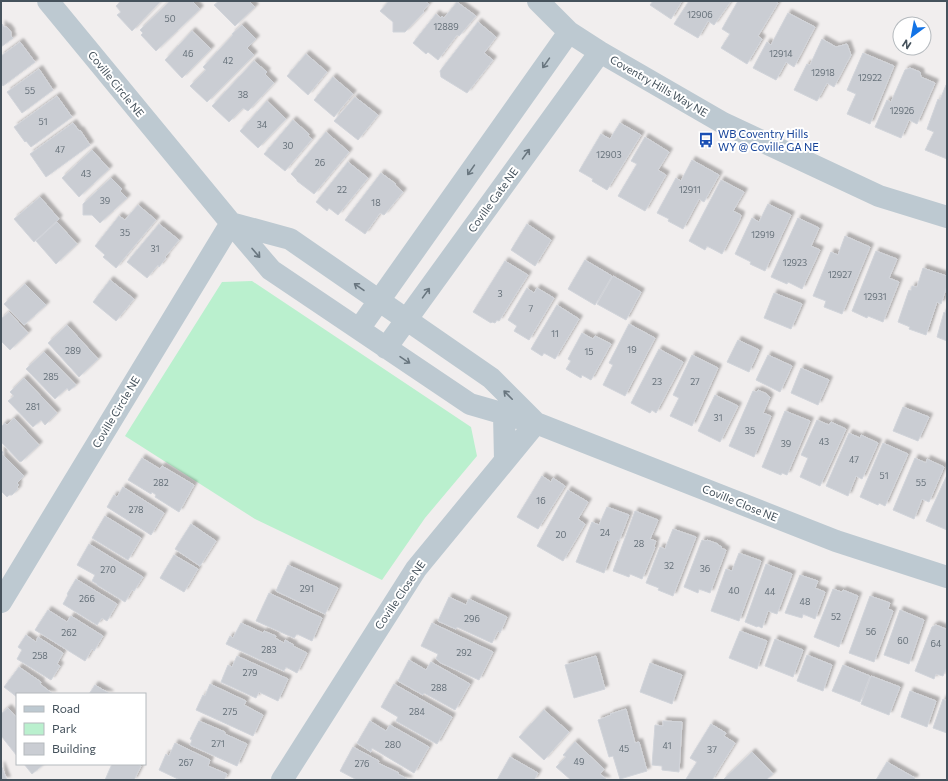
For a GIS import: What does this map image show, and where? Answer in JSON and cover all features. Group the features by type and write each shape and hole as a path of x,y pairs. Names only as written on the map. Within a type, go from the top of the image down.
{"street":[{"name":"Coville Circle NE","path":"48,1 271,270 373,338"},
{"name":"Coventry Hills Way NE","path":"538,1 569,32 600,52 723,123 879,196 947,217"},
{"name":"Coville Gate NE","path":"373,338 569,32"},
{"name":"Coville Gate NE","path":"373,338 392,310 600,52"},
{"name":"Coville Circle NE","path":"1,602 231,223"},
{"path":"231,223 290,239 392,310"},
{"name":"Coville Close NE","path":"392,310 491,378 536,422"},
{"name":"Coville Close NE","path":"373,338 470,404 536,422 836,541 947,577"},
{"path":"504,414 505,460"},
{"name":"Coville Close NE","path":"282,780 416,569 536,422"}],"green space":[{"path":"252,281 471,427 477,456 425,518 382,580 255,519 125,436 222,282"}],"building":[{"path":"121,1 161,1 132,31 117,15 121,12 116,6"},
{"path":"170,1 192,1 200,9 156,51 141,35 143,33 140,30"},
{"path":"219,1 249,1 255,7 235,26 214,5"},
{"path":"389,1 425,1 429,4 423,11 424,12 405,32 393,32 393,22 380,11"},
{"path":"653,1 682,1 671,19 650,5"},
{"path":"689,1 731,1 714,25 708,21 698,38 674,24"},
{"path":"738,1 775,1 778,3 758,36 762,39 747,64 721,48 730,34 722,29"},
{"path":"457,2 476,16 459,36 457,35 438,60 428,52 426,54 413,43 436,14 441,18 442,16 444,18"},
{"path":"788,13 815,27 794,67 786,62 776,80 753,68 767,42 771,45"},
{"path":"478,22 496,37 484,53 493,60 467,93 441,77 440,71"},
{"path":"2,24 11,32 11,36 13,38 1,47"},
{"path":"242,25 256,39 247,48 254,55 207,102 190,86 206,70 203,67 233,35 232,34"},
{"path":"192,31 211,49 182,78 165,60"},
{"path":"822,39 836,47 847,44 851,55 834,87 827,83 817,101 794,90 807,64 810,65"},
{"path":"20,42 35,62 3,86 1,83 1,56"},
{"path":"863,53 894,66 870,124 847,114 856,94 847,90"},
{"path":"306,54 327,72 308,95 287,76"},
{"path":"254,61 267,72 265,74 274,83 248,111 243,108 229,122 212,106"},
{"path":"910,68 920,72 921,77 935,83 917,124 909,120 901,138 875,127 887,100 891,102 905,70"},
{"path":"39,69 53,90 22,113 7,92"},
{"path":"333,77 353,94 334,117 314,100"},
{"path":"946,85 947,159 925,150 934,132 927,129 938,99 940,100"},
{"path":"57,96 72,117 31,147 26,141 25,142 14,127"},
{"path":"355,97 378,115 358,140 334,121"},
{"path":"267,101 286,119 258,148 240,131"},
{"path":"293,120 309,134 308,136 312,139 285,171 264,154"},
{"path":"73,123 79,131 80,130 90,145 46,177 30,154"},
{"path":"620,123 641,135 607,190 592,181 593,179 579,171 601,134 610,139"},
{"path":"326,132 349,152 314,194 297,181 291,174"},
{"path":"645,137 669,152 658,170 666,175 645,211 618,196 637,164 631,161"},
{"path":"92,150 109,169 79,197 62,178"},
{"path":"692,160 719,175 704,202 699,199 683,229 657,213 676,178 681,181"},
{"path":"348,162 368,178 338,215 329,208 327,211 316,202"},
{"path":"381,173 396,184 395,185 403,192 384,215 380,213 365,234 345,220"},
{"path":"111,178 122,189 120,191 127,198 100,223 92,215 83,215 83,204"},
{"path":"721,180 744,192 733,211 741,215 740,219 722,254 707,246 705,250 689,241"},
{"path":"40,197 59,219 34,242 14,219"},
{"path":"768,204 791,215 765,271 750,264 751,262 735,254 752,218 759,222"},
{"path":"138,205 156,220 116,268 103,257 105,255 95,246 119,216 125,220"},
{"path":"798,218 819,228 811,246 820,250 802,289 788,282 787,284 771,277"},
{"path":"57,222 77,244 56,264 36,241"},
{"path":"159,224 179,240 159,267 158,265 147,278 127,262"},
{"path":"527,224 551,240 535,266 511,250"},
{"path":"845,236 870,247 842,314 824,307 826,301 813,296 831,252 838,255"},
{"path":"876,251 897,259 889,278 899,282 883,322 868,316 867,318 852,311"},
{"path":"585,260 612,276 595,305 568,289"},
{"path":"505,261 528,275 499,321 497,320 495,323 491,323 473,312"},
{"path":"923,268 947,276 947,286 941,304 937,302 926,335 909,329 910,327 898,322 909,290 911,291 912,286 917,287"},
{"path":"613,276 641,292 626,320 597,304"},
{"path":"110,280 134,299 116,321 93,302"},
{"path":"25,284 46,305 24,325 4,304"},
{"path":"527,288 534,293 537,288 554,298 529,340 514,331 517,326 508,320"},
{"path":"774,293 802,304 791,329 764,318"},
{"path":"557,305 579,319 555,359 544,353 542,356 531,349"},
{"path":"947,307 947,341 937,337 944,312 945,313"},
{"path":"9,312 28,333 10,350 1,341 1,319"},
{"path":"629,324 655,338 625,396 603,385 613,365 609,363"},
{"path":"67,325 98,359 79,377 48,343"},
{"path":"582,333 593,339 595,336 611,344 591,380 582,375 581,378 566,369 571,361 568,359"},
{"path":"738,340 759,350 749,372 727,362"},
{"path":"659,349 683,362 656,413 652,410 650,413 631,403"},
{"path":"44,352 76,385 69,391 67,388 55,399 26,369"},
{"path":"692,355 718,368 692,426 670,416 679,398 673,395"},
{"path":"768,355 792,366 780,392 756,380"},
{"path":"801,368 829,380 818,405 791,393"},
{"path":"24,378 57,413 45,425 41,420 33,427 8,401 14,396 10,392"},
{"path":"758,390 770,397 763,413 771,416 754,457 729,446 753,391 757,392"},
{"path":"715,395 738,406 720,442 698,431"},
{"path":"903,407 929,417 918,441 893,431"},
{"path":"785,411 810,421 787,475 782,473 781,475 762,467"},
{"path":"14,418 39,445 20,462 1,442 1,427 5,423 7,425"},
{"path":"817,420 829,425 831,422 846,429 820,486 800,477 808,458 801,455"},
{"path":"849,433 860,438 861,435 878,443 862,479 856,476 848,496 826,486"},
{"path":"883,443 908,454 885,506 879,503 878,505 860,497"},
{"path":"1,450 4,453 2,454 24,476 17,483 19,485 17,487 18,489 12,495 7,497 1,491"},
{"path":"142,458 160,469 162,466 194,485 179,512 155,497 156,495 152,492 151,494 128,480"},
{"path":"915,458 926,463 927,459 944,467 929,502 922,499 914,519 893,510"},
{"path":"947,475 947,530 926,521"},
{"path":"542,476 551,482 553,478 565,486 538,529 517,517"},
{"path":"123,487 164,513 151,535 107,507 114,495 117,497"},
{"path":"568,490 588,502 578,519 585,524 563,561 537,546"},
{"path":"607,507 629,515 604,573 576,562 592,522 599,525"},
{"path":"635,511 658,520 650,539 656,541 655,547 642,579 630,574 629,577 613,571"},
{"path":"105,516 141,538 128,560 92,538"},
{"path":"191,524 216,541 200,566 175,549"},
{"path":"673,529 696,537 673,596 646,583 660,547 665,549"},
{"path":"702,540 707,540 718,544 722,547 721,548 726,550 710,593 699,589 698,593 684,587"},
{"path":"89,544 143,577 134,591 132,590 125,602 97,585 92,581 95,575 77,565"},
{"path":"739,553 761,561 739,621 711,611 726,569 732,571"},
{"path":"174,555 198,569 184,592 160,578"},
{"path":"766,564 792,574 777,614 768,611 762,628 745,622"},
{"path":"288,565 338,588 325,614 276,591"},
{"path":"800,575 818,581 815,588 825,592 815,619 803,614 802,618 785,613"},
{"path":"76,579 117,604 107,621 102,618 97,625 63,604"},
{"path":"833,589 842,592 843,590 858,596 839,647 814,637"},
{"path":"269,593 322,618 312,641 297,634 294,638 256,621"},
{"path":"870,596 890,603 888,609 893,611 874,662 849,653"},
{"path":"449,597 466,605 469,599 507,617 500,633 498,631 492,643 457,627 456,629 438,621"},
{"path":"48,610 67,622 71,616 103,636 94,651 92,649 85,661 35,630"},
{"path":"900,610 924,620 909,664 884,655"},
{"path":"241,623 263,633 264,631 276,636 275,638 284,643 285,640 307,653 297,673 286,667 284,671 226,644 230,636 233,638"},
{"path":"432,623 493,652 479,680 441,663 436,659 438,654 421,646"},
{"path":"936,625 946,629 947,631 947,667 943,676 936,674 934,679 915,671 932,627"},
{"path":"740,631 767,641 757,669 729,658"},
{"path":"26,635 36,642 38,637 63,653 57,664 60,666 51,680 17,659 22,650 18,647"},
{"path":"775,639 803,650 793,677 765,666"},
{"path":"807,655 832,665 823,691 797,681"},
{"path":"237,656 288,679 278,701 259,692 256,698 221,682 228,665 232,667"},
{"path":"596,656 605,689 574,698 565,665"},
{"path":"409,660 426,670 431,662 470,684 455,710 398,681"},
{"path":"650,663 682,675 672,704 640,692"},
{"path":"843,665 870,676 860,702 832,691"},
{"path":"19,667 41,682 40,684 52,693 16,693 16,696 4,687"},
{"path":"871,676 900,687 889,715 861,704"},
{"path":"210,684 246,701 244,705 263,715 253,736 196,710 203,695 205,696"},
{"path":"394,684 452,717 437,744 396,721 398,717 381,707"},
{"path":"95,685 108,693 90,693"},
{"path":"910,691 936,701 927,727 901,717"},
{"path":"943,699 947,701 947,733 933,728"},
{"path":"8,708 16,717 16,755 2,737 1,738 1,714"},
{"path":"626,709 635,743 639,742 647,771 620,779 613,756 609,757 598,720"},
{"path":"544,710 569,732 544,760 519,737"},
{"path":"199,721 225,732 225,734 247,744 237,766 190,745 192,740 190,739"},
{"path":"370,721 386,731 390,725 429,747 414,773 372,748 371,752 357,743"},
{"path":"663,721 682,722 679,772 662,770 662,766 652,765 655,725 663,726"},
{"path":"711,724 726,733 724,736 735,743 712,780 686,779 697,762 690,758"},
{"path":"575,742 604,769 600,774 607,780 571,780 556,767 566,757 563,755"},
{"path":"175,743 210,760 208,766 227,774 224,780 180,780 159,770 166,754 169,756"},
{"path":"353,747 409,780 357,780 340,771"},
{"path":"752,752 773,774 766,780 723,780"},
{"path":"510,757 538,773 534,780 497,780"},
{"path":"887,762 915,778 914,780 876,780"},
{"path":"1,765 7,780 1,780"},
{"path":"25,765 43,765 32,774"},
{"path":"112,765 141,766 134,780 105,780"}],"place":[{"name":"WB Coventry Hills WY @ Coville GA NE","path":"706,140"}]}
